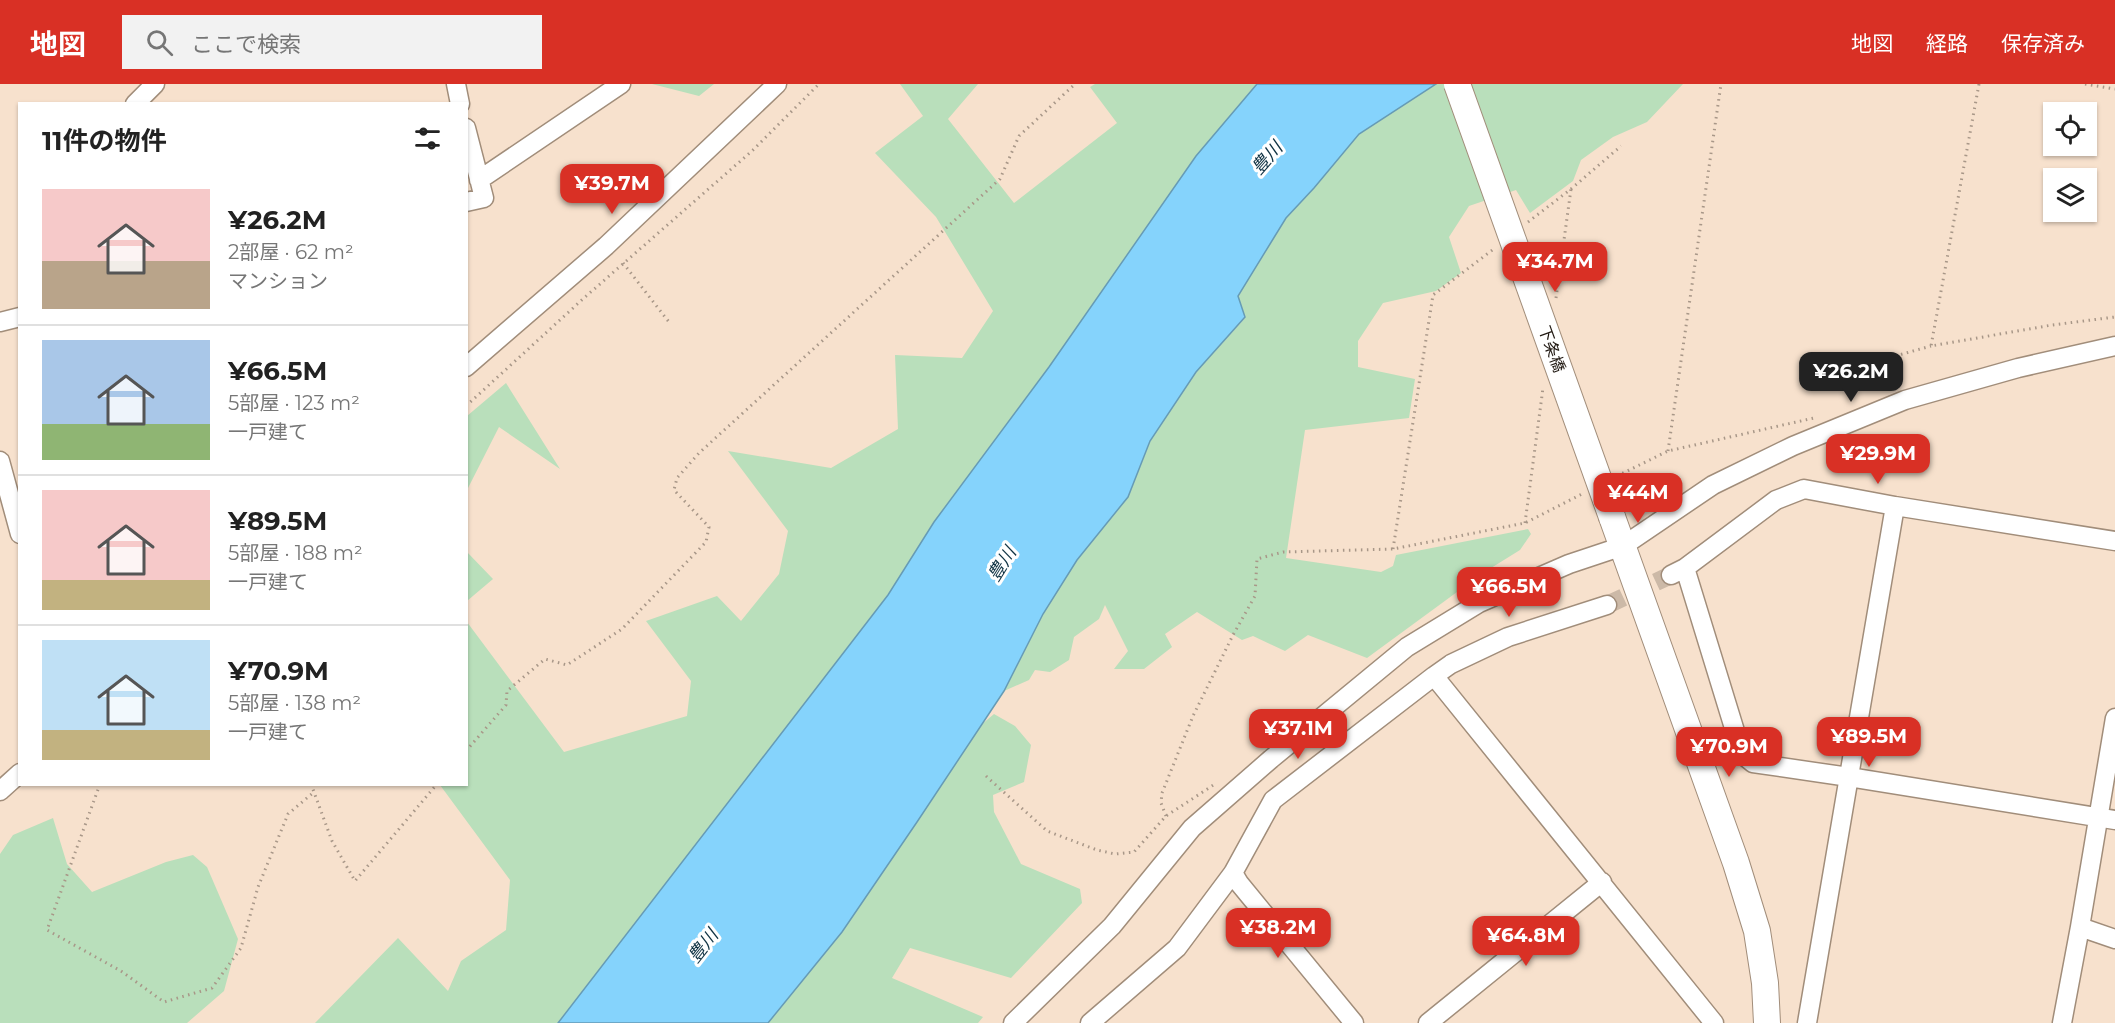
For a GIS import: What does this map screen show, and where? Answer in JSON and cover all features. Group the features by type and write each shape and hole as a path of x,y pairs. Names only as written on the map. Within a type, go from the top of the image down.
{"main road":[{"name":"下条橋","path":"1457,84 1736,863 1757,931 1766,983 1767,1023"}],"street":[{"path":"137,102 155,84"},
{"path":"456,84 460,102"},
{"path":"479,180 621,84"},
{"path":"468,365 606,246 777,84"},
{"path":"468,136 483,198 468,202"},
{"path":"0,322 18,318"},
{"path":"1013,1023 1112,926 1192,828 1271,759 1407,647 1479,603 1569,564 1623,546 1713,485 1793,446 1905,400 2018,368 2115,346"},
{"path":"0,461 18,527"},
{"path":"2107,819 1753,763 1742,754 1678,571 1776,501 1804,489 1895,507 2115,541"},
{"path":"1807,1023 1895,507"},
{"path":"1090,1023 1177,948 1233,873 1273,800 1451,664 1508,637 1607,605"},
{"path":"1434,676 1714,1023"},
{"path":"2061,1023 2080,927 2107,819 2115,718"},
{"path":"0,791 18,775"},
{"path":"1233,873 1354,1023"},
{"path":"1428,1023 1602,882"},
{"path":"2080,927 2115,939"}],"path":[{"path":"468,404 623,263 753,150 819,84"},
{"path":"468,749 506,705 507,691 545,659 567,665 622,629 706,542 709,527 674,490 677,478 699,453 779,378 999,179 1019,136 1075,84"},
{"path":"1668,451 1721,84"},
{"path":"1931,346 1978,84"},
{"path":"2085,84 2115,89"},
{"path":"1525,224 1571,189 1621,146"},
{"path":"1393,549 1433,295 1498,245"},
{"path":"623,263 669,322"},
{"path":"1849,369 1931,346 2052,325 2115,317"},
{"path":"1616,477 1668,451 1822,416"},
{"path":"1166,816 1161,803 1162,793 1193,716 1255,596 1257,559 1283,552 1393,549 1525,523 1584,493"},
{"path":"986,776 1047,831 1096,850 1115,854 1134,852 1166,816 1216,783"},
{"path":"99,786 47,930 121,971 164,1002 212,988 241,948 258,887 288,814 314,792"},
{"path":"312,786 332,841 355,881 435,786"}],"green space":[{"path":"652,84 714,84 699,96"},
{"path":"900,84 978,84 948,119 1014,203 1117,123 1090,87 1095,84 1257,84 1196,156 1049,367 934,522 888,595 558,1023 315,1023 398,938 448,991 461,961 506,930 510,880 441,786 468,786 468,623 564,752 687,716 691,681 646,621 717,596 741,621 779,574 788,531 728,451 831,468 898,429 895,355 962,358 993,311 936,217 875,153 923,116"},
{"path":"1436,84 1683,84 1647,122 1613,137 1581,160 1573,181 1530,213 1516,190 1469,206 1449,237 1461,273 1436,291 1383,303 1358,341 1358,367 1415,379 1409,418 1305,430 1286,558 1381,572 1393,566 1396,555 1528,529 1531,534 1520,550 1483,573 1367,658 1308,635 1285,651 1253,636 1242,640 1197,612 1165,634 1172,647 1144,669 1114,669 1128,651 1105,605 1099,619 1074,637 1069,660 1050,672 1035,670 1029,680 1004,691 1043,614 1077,560 1128,497 1150,441 1196,372 1245,318 1238,296 1286,218 1359,134"},
{"path":"506,383 560,469 499,427 468,488 468,415"},
{"path":"468,553 493,579 468,600"},
{"path":"994,714 1015,726 1031,745 1024,782 993,795 994,812 1021,864 1080,889 1082,903 1011,978 910,948 892,978 983,1017 978,1023 768,1023 842,932 981,725"},
{"path":"53,818 67,864 92,892 166,862 193,855 207,867 238,939 224,991 187,1023 0,1023 0,854 13,835"}],"water":[{"name":"豊川","path":"1257,84 1436,84 1359,134 1286,218 1238,296 1245,317 1196,372 1150,441 1128,497 1077,560 1043,614 1004,691 917,822 842,932 768,1023 558,1023 888,595 934,522 1049,367 1196,156"}],"tunnel":[{"path":"1607,605 1671,575"}]}
